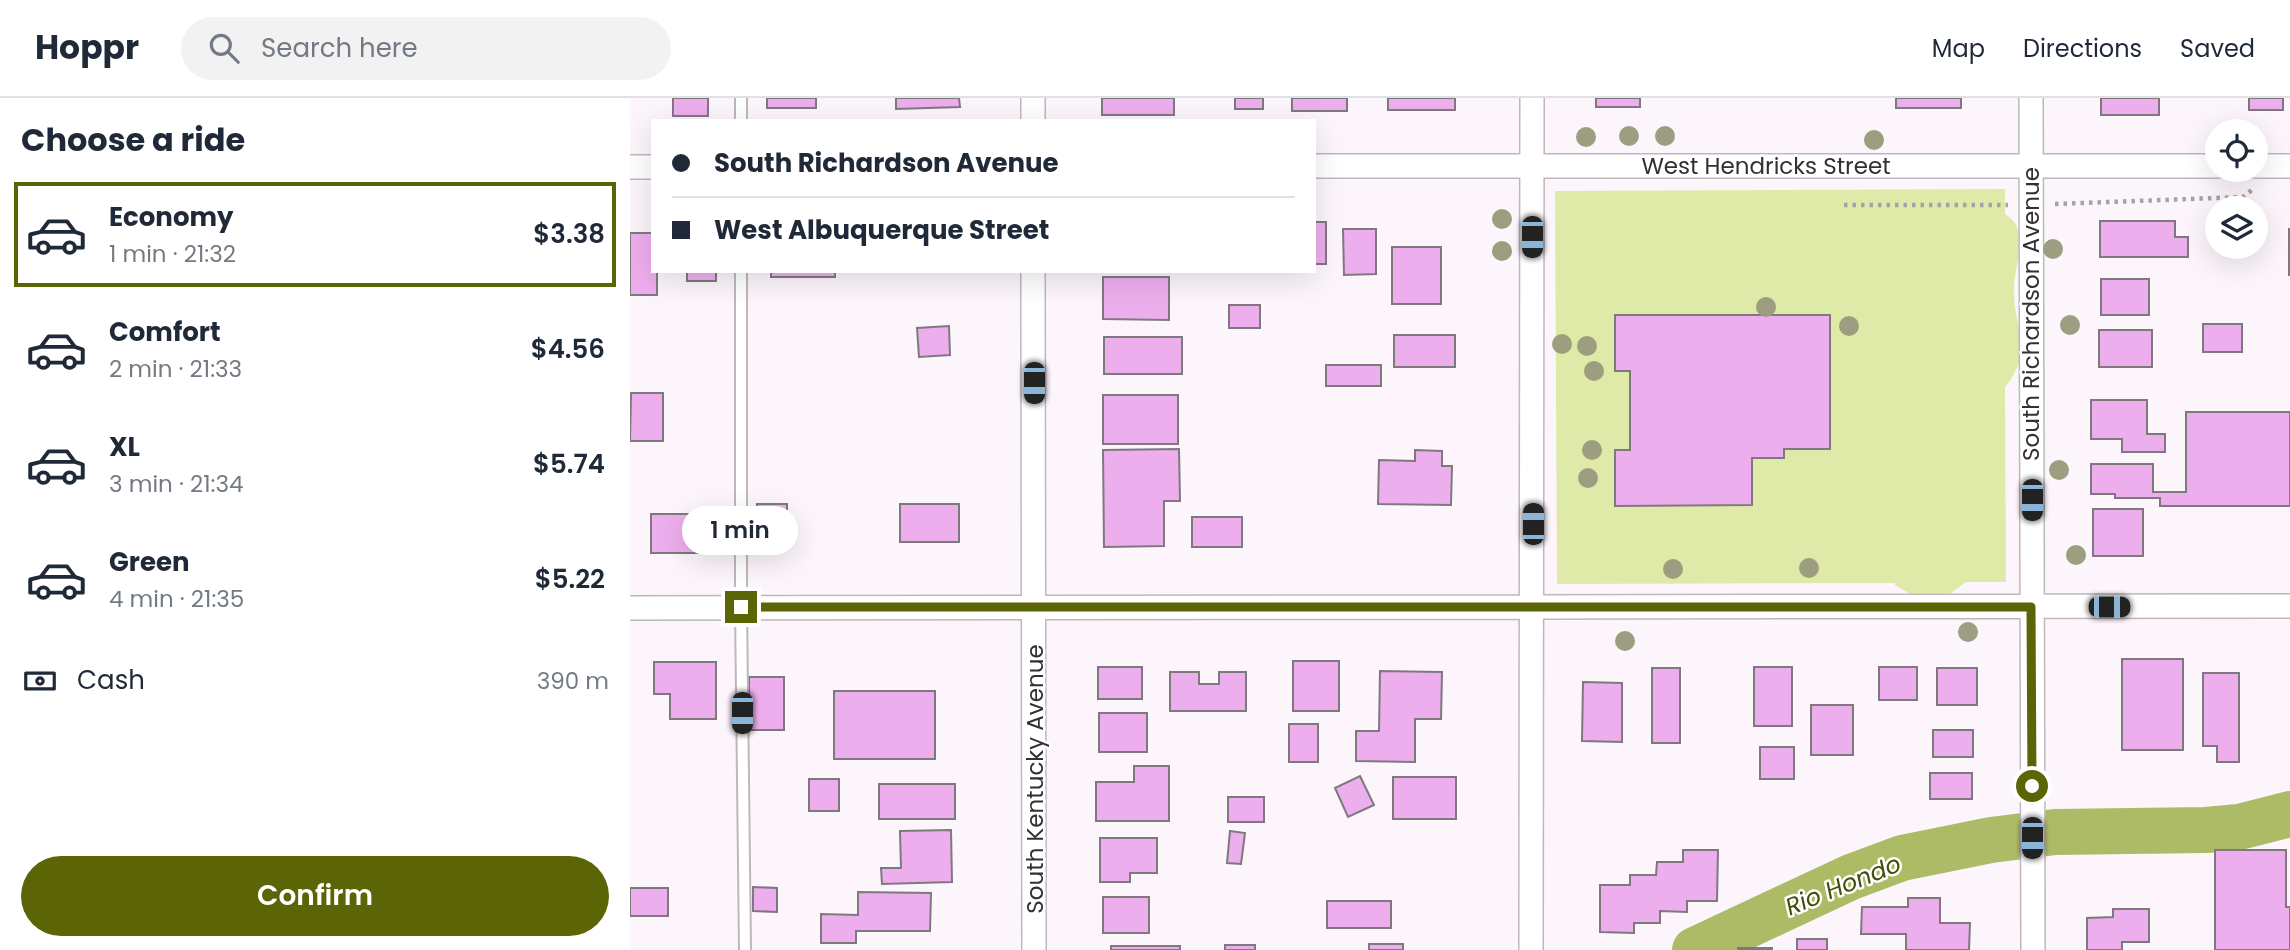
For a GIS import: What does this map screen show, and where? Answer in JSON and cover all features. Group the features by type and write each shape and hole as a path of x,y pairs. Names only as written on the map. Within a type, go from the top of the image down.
{"street":[{"path":"1033,98 1033,119"},
{"path":"1531,950 1532,98"},
{"name":"South Richardson Avenue","path":"2031,98 2033,950"},
{"name":"West Hendricks Street","path":"1316,166 2205,166"},
{"path":"2268,172 2290,166"},
{"path":"630,167 651,167"},
{"name":"South Kentucky Avenue","path":"1033,273 1034,950"},
{"path":"630,608 2290,606"}],"lane":[{"path":"741,98 741,119"},
{"path":"741,273 745,950"}],"path":[{"path":"1844,205 2032,205 2243,197 2253,182"}],"green space":[{"path":"2005,189 2005,214 2018,229 2020,238 2014,289 2021,339 2019,361 2005,387 2006,582 1966,582 1951,593 1930,595 1910,594 1895,583 1557,584 1555,191"}],"building":[{"path":"673,98 708,98 708,116 673,116"},
{"path":"767,98 816,98 816,108 767,108"},
{"path":"896,98 959,98 960,107 896,109"},
{"path":"1102,98 1174,98 1174,115 1102,115"},
{"path":"1235,98 1263,98 1263,109 1235,109"},
{"path":"1292,98 1347,98 1347,111 1292,111"},
{"path":"1388,98 1455,98 1455,110 1388,110"},
{"path":"1596,98 1640,98 1640,107 1596,107"},
{"path":"1896,98 1961,98 1961,108 1896,108"},
{"path":"2101,98 2159,98 2159,115 2101,115"},
{"path":"2249,98 2283,98 2283,110 2249,110"},
{"path":"2100,221 2175,221 2175,237 2188,237 2188,257 2100,257"},
{"path":"1316,222 1326,222 1326,264 1316,264"},
{"path":"1343,229 1376,229 1376,274 1344,275"},
{"path":"2290,229 2290,275 2289,275"},
{"path":"630,233 651,233 651,273 657,273 657,295 630,295"},
{"path":"1392,247 1441,247 1441,304 1392,304"},
{"path":"687,273 716,273 716,281 687,281"},
{"path":"771,273 835,273 835,277 771,277"},
{"path":"1103,277 1169,277 1169,320 1103,319"},
{"path":"2101,279 2149,279 2149,315 2101,315"},
{"path":"1229,305 1260,305 1260,328 1229,328"},
{"path":"1615,315 1830,315 1830,449 1784,449 1784,458 1752,458 1752,505 1615,506 1615,450 1630,450 1630,371 1615,371"},
{"path":"2203,324 2242,324 2242,352 2203,352"},
{"path":"949,326 950,355 919,357 917,328"},
{"path":"2099,330 2152,330 2152,367 2099,367"},
{"path":"1394,335 1455,335 1455,367 1394,367"},
{"path":"1104,337 1182,337 1182,374 1104,374"},
{"path":"1326,365 1381,365 1381,386 1326,386"},
{"path":"631,393 663,393 663,441 630,441"},
{"path":"1103,395 1178,395 1178,444 1103,444"},
{"path":"2091,400 2147,400 2147,434 2165,434 2165,452 2122,452 2122,439 2091,439"},
{"path":"2186,412 2290,412 2290,506 2160,506 2160,498 2115,498 2115,494 2091,494 2091,464 2153,464 2153,492 2186,492"},
{"path":"1179,449 1180,501 1164,501 1164,546 1104,547 1103,450"},
{"path":"1415,450 1442,451 1442,466 1452,466 1451,505 1378,504 1379,460 1415,461"},
{"path":"757,504 787,504 787,550 757,550"},
{"path":"900,504 959,504 959,542 900,542"},
{"path":"2093,509 2143,509 2143,556 2093,556"},
{"path":"651,514 708,514 708,553 651,553"},
{"path":"1192,517 1242,517 1242,547 1192,547"},
{"path":"2122,659 2183,659 2183,750 2122,750"},
{"path":"1293,661 1339,661 1339,711 1293,711"},
{"path":"654,662 716,662 716,719 670,719 670,694 654,694"},
{"path":"1098,667 1142,667 1142,699 1098,699"},
{"path":"1754,667 1792,667 1792,726 1754,726"},
{"path":"1879,667 1917,667 1917,700 1879,700"},
{"path":"1652,668 1680,668 1680,743 1652,743"},
{"path":"1937,668 1977,668 1977,705 1937,705"},
{"path":"1380,671 1442,672 1441,719 1415,719 1415,762 1356,761 1356,731 1379,731"},
{"path":"1170,672 1199,672 1199,684 1219,684 1219,672 1246,672 1246,711 1170,711"},
{"path":"2203,673 2239,673 2239,762 2217,762 2217,746 2203,746"},
{"path":"749,677 784,677 784,730 749,730"},
{"path":"1583,682 1622,683 1622,742 1582,741"},
{"path":"834,691 935,691 935,759 834,759"},
{"path":"1811,705 1853,705 1853,755 1811,755"},
{"path":"1099,713 1147,713 1147,752 1099,752"},
{"path":"1289,724 1318,724 1318,762 1289,762"},
{"path":"1933,730 1973,730 1973,757 1933,757"},
{"path":"1760,747 1794,747 1794,779 1760,779"},
{"path":"1134,766 1169,766 1169,821 1096,821 1096,782 1134,782"},
{"path":"1930,773 1972,773 1972,799 1930,799"},
{"path":"1360,776 1374,805 1348,817 1335,788"},
{"path":"1393,777 1456,777 1456,819 1393,819"},
{"path":"809,779 839,779 839,811 809,811"},
{"path":"879,784 955,784 955,819 879,819"},
{"path":"1228,797 1264,797 1264,822 1228,822"},
{"path":"951,830 952,882 882,884 881,868 901,868 900,831"},
{"path":"1230,831 1245,833 1241,864 1227,863"},
{"path":"1100,838 1157,838 1157,873 1130,873 1130,882 1100,882"},
{"path":"1683,850 1718,850 1717,901 1687,901 1687,912 1660,911 1660,923 1634,923 1634,933 1600,932 1600,885 1630,885 1630,875 1656,875 1657,862 1683,862"},
{"path":"2215,850 2286,850 2286,907 2290,907 2290,950 2215,950"},
{"path":"753,887 777,888 777,912 753,911"},
{"path":"630,888 668,888 668,916 630,916"},
{"path":"858,892 931,893 930,931 856,931 856,943 821,943 821,914 858,915"},
{"path":"1103,897 1149,897 1149,933 1103,933"},
{"path":"1908,898 1940,898 1940,923 1970,923 1969,950 1906,950 1906,934 1861,934 1862,907 1908,907"},
{"path":"1327,901 1391,901 1391,928 1327,928"},
{"path":"2113,909 2149,909 2149,942 2122,942 2122,950 2087,950 2087,918 2113,917"},
{"path":"1797,939 1827,939 1827,950 1797,950"},
{"path":"1369,944 1403,944 1403,950 1369,950"},
{"path":"1225,945 1255,945 1255,950 1225,950"},
{"path":"1111,946 1180,946 1180,950 1111,950"},
{"path":"1772,948 1772,950 1738,950"}],"waterway":[{"name":"Rio Hondo","path":"1695,950 1851,877 1902,858 1991,840 2055,832 2206,830 2239,827 2290,814"}],"route":[{"path":"741,607 2031,607 2032,786"}]}
